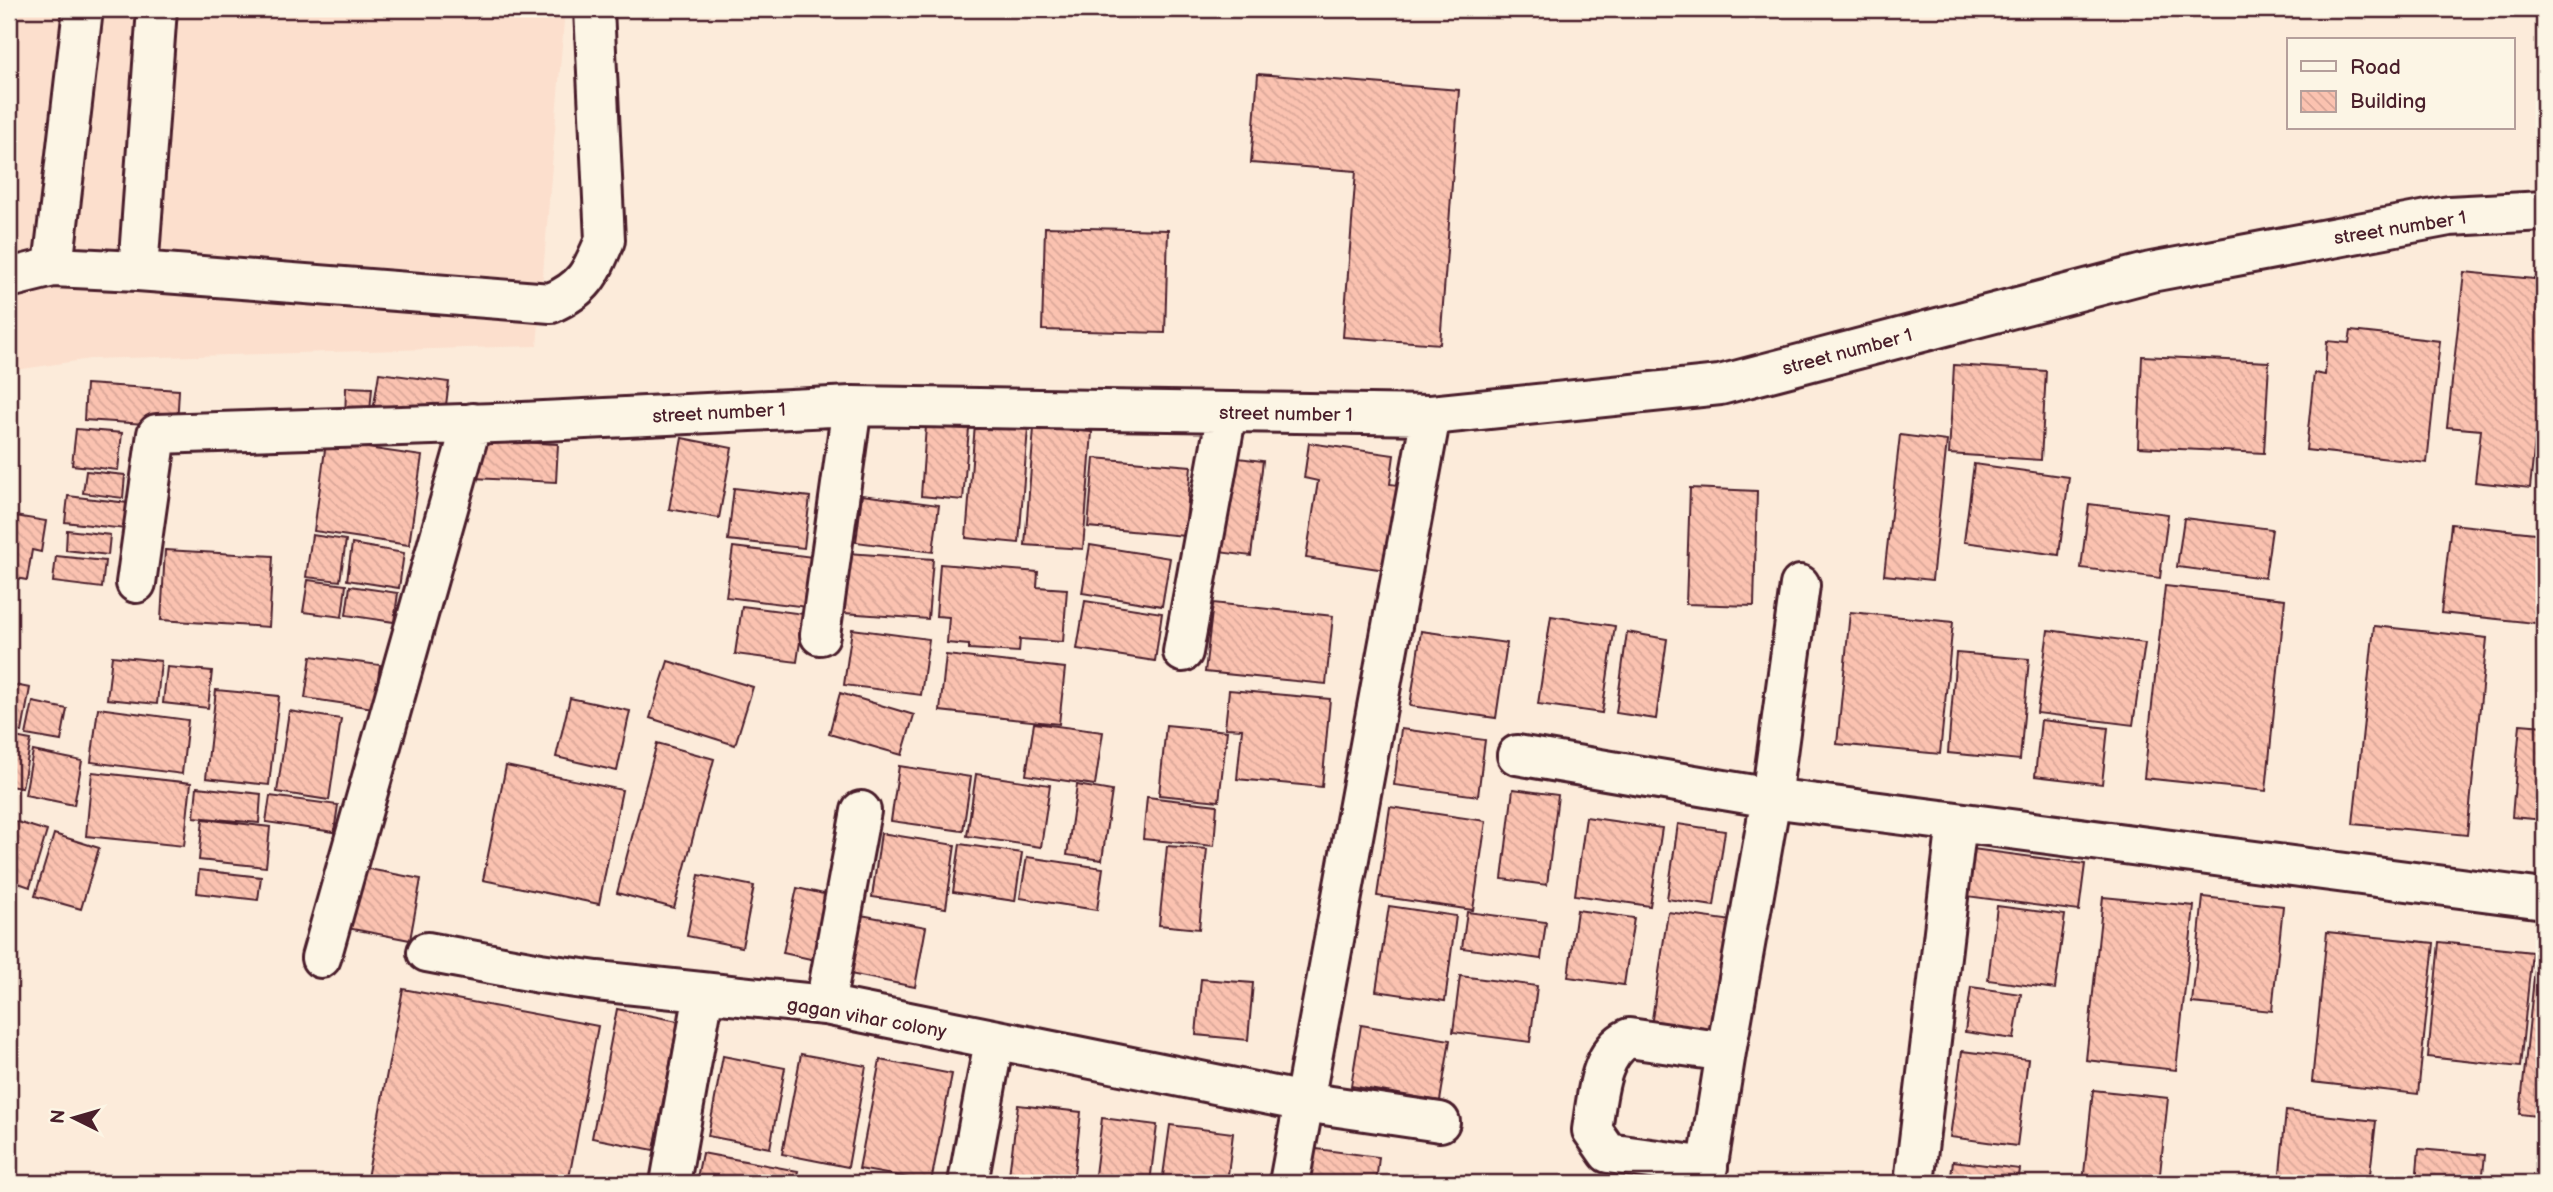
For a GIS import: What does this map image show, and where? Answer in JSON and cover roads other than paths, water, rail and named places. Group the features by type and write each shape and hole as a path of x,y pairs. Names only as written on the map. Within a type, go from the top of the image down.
{"street":[{"path":"53,267 83,9"},
{"path":"138,271 157,9"},
{"path":"9,278 53,267 138,271 551,303 572,294 592,271 605,240 594,9"},
{"name":"street number 1","path":"136,583 157,435 852,406 1431,415 1720,385 2151,272 2449,216 2544,211"},
{"path":"820,635 852,406"},
{"path":"1183,652 1227,412"},
{"path":"1289,1183 1431,415"},
{"path":"321,958 472,423"},
{"path":"1726,1052 1629,1038 1617,1044 1601,1077 1592,1130 1608,1153 1707,1175 1771,798 1800,585"},
{"path":"1517,755 1771,798 2544,899"},
{"path":"825,1005 861,811"},
{"path":"1914,1183 1957,822"},
{"name":"gagan vihar colony","path":"427,952 540,973 825,1005 1304,1102 1440,1122"},
{"path":"670,1183 704,993"},
{"path":"968,1183 994,1041"}]}
